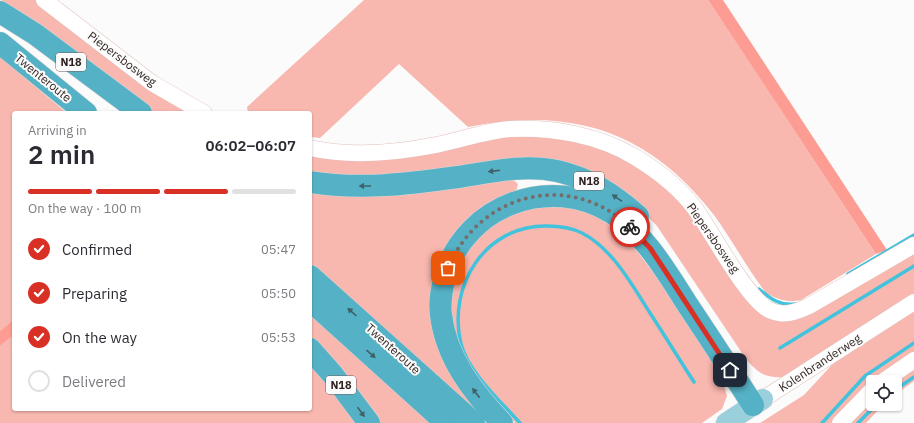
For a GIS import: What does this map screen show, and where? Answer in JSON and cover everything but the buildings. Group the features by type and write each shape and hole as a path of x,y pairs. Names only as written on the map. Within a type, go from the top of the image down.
{"highway":[{"name":"N18","path":"0,12 35,34 138,111"},
{"name":"Twenteroute","path":"0,18 116,111"},
{"name":"Twenteroute","path":"0,43 84,111"},
{"name":"N18","path":"28,65 73,111"},
{"name":"N18","path":"312,182 354,186 382,186 506,169 531,168 556,171 592,183 623,202 652,232 758,402"},
{"name":"N18","path":"502,423 481,400 456,363 445,335 440,313 442,286 453,254 476,225 494,212 516,201 548,195 564,196 596,204 625,222 637,234 662,266 758,402"},
{"name":"Twenteroute","path":"312,278 474,423"},
{"name":"Twenteroute","path":"312,302 446,423"},
{"name":"N18","path":"312,351 333,375 369,423"}],"main road":[{"name":"Kolenbranderweg","path":"726,423 758,402"}],"street":[{"name":"Piepersbosweg","path":"44,0 152,83 201,111"},
{"name":"Piepersbosweg","path":"312,148 348,152 384,152 437,145 483,133 536,129 561,131 590,138 613,146 634,156 674,186 696,210 753,295 770,310 780,313 792,313 809,306 914,245"},
{"name":"Kolenbranderweg","path":"758,402 914,302"},
{"path":"892,375 914,360"},
{"path":"840,423 866,396"}],"shaded area":[{"path":"1,0 37,0 190,111 146,111"},
{"path":"364,0 708,0 876,254 801,300 787,301 775,297 766,293 714,215 689,186 663,163 635,145 606,132 574,123 541,120 506,121 468,127 399,64 320,138 312,137 312,111 248,111 247,107"},
{"path":"708,0 723,0 887,250 876,254"},
{"path":"0,57 65,111 12,111 12,321 0,331"},
{"path":"506,133 568,136 623,156 667,187 780,317 914,251 914,296 785,377 767,376 759,372 746,359 657,226 628,197 560,166 395,177 312,176 312,151"},
{"path":"511,178 518,184 515,195 438,286 488,423 486,423 380,324 312,266 312,188"},
{"path":"543,203 571,206 599,217 630,242 656,276 721,374 727,396 722,409 702,423 515,423 473,375 453,337 449,301 456,267 489,224"},
{"path":"914,308 914,356 892,375 866,375 866,397 836,423 760,423 804,395 840,356"},
{"path":"312,311 434,423 375,423 312,345"},
{"path":"12,321 12,337 0,346 0,331"},
{"path":"12,337 12,411 312,411 312,356 366,423 0,423 0,346"},
{"path":"914,364 914,381 902,390 902,375"},
{"path":"866,402 866,411 877,411 866,423 846,423"}],"waterway":[{"path":"520,423 486,386 470,365 461,344 458,322 460,301 466,281 476,263 489,248 505,236 525,228 547,226 561,227 578,231 603,248 621,268 694,382"},
{"path":"848,274 914,235"},
{"path":"780,348 914,266"},
{"path":"759,289 780,303 795,304"},
{"path":"822,423 865,376 914,343"},
{"path":"902,385 914,377"},
{"path":"858,423 870,411"}],"way so far":[{"path":"448,268 453,254 476,225 500,208 516,201 531,197 556,195 581,199 596,204 611,212 630,227"}],"route":[{"path":"630,227 650,248 730,370"}]}
